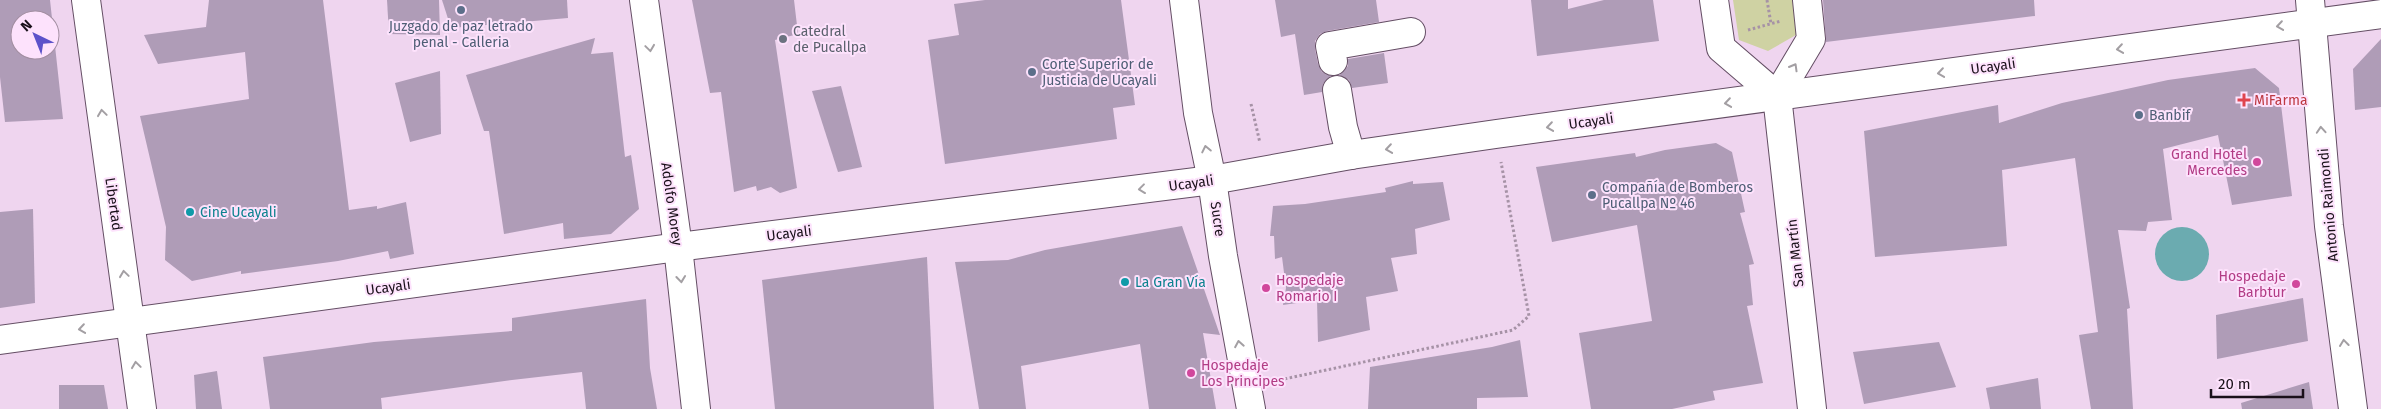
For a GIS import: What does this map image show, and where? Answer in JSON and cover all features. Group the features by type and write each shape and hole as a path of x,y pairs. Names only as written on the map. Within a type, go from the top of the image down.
{"street":[{"name":"Libertad","path":"86,0 142,409"},
{"name":"Adolfo Morey","path":"644,0 678,247 696,409"},
{"name":"Sucre","path":"1184,0 1198,113 1212,180 1249,398"},
{"path":"1714,0 1721,48 1777,96 1810,39 1808,6"},
{"name":"Ucayali","path":"0,340 678,247 1212,180 1351,155 1777,96 2312,11 2381,14"},
{"name":"Antonio Raimondi","path":"2312,11 2329,226 2353,409"},
{"path":"1333,61 1330,46 1411,32"},
{"path":"1337,90 1343,127 1351,155"},
{"name":"San Martín","path":"1777,96 1812,409"}],"path":[{"path":"1768,0 1772,24"},
{"path":"1718,36 1772,24 1808,6"},
{"path":"1251,104 1267,170"},
{"path":"1249,398 1513,330 1529,316 1496,134"}],"shaded area":[{"path":"1733,0 1798,0 1803,31 1768,51 1739,40"},
{"path":"2177,227 2187,227 2197,231 2205,239 2209,254 2205,269 2197,277 2187,281 2177,281 2167,277 2159,269 2155,259 2155,249 2159,239 2167,231"}],"building":[{"path":"0,0 50,0 51,10 10,10 10,60 57,60 63,119 5,122 0,77"},
{"path":"209,0 323,0 349,210 377,206 377,209 406,202 414,254 390,259 388,251 338,261 241,274 241,271 192,281 165,260 166,227 140,116 249,99 245,52 158,64 144,35 206,27"},
{"path":"387,0 439,0 440,35 389,34"},
{"path":"442,0 567,0 568,18 451,28"},
{"path":"692,0 794,0 798,34 775,40 797,188 780,193 771,187 757,191 756,186 734,192 721,92 710,93"},
{"name":"Corte Superior de Justicia de Ucayali","path":"985,0 1121,0 1135,105 1113,108 1117,139 945,164 928,40 959,35 954,4"},
{"path":"1275,0 1376,0 1379,22 1327,31 1320,34 1315,41 1318,64 1322,72 1331,76 1323,84 1322,92 1304,95 1295,34 1281,37"},
{"path":"1531,0 1568,0 1568,9 1604,0 1653,0 1659,41 1537,56"},
{"path":"1823,0 2034,0 2035,16 1826,42"},
{"path":"595,38 591,54 613,52 625,157 631,155 639,209 611,234 564,239 563,223 504,234 489,131 484,131 466,75"},
{"path":"2381,39 2381,107 2355,110 2353,69"},
{"path":"1384,53 1388,83 1352,88 1349,80 1339,75 1348,66 1348,59"},
{"path":"2255,68 2279,88 2292,196 2232,205 2218,135 2163,149 2172,220 2148,222 2146,231 2118,230 2130,308 2127,309 2133,409 2091,409 2079,335 2098,332 2075,158 2002,170 2007,246 1875,257 1864,131 1998,105 1999,123 2062,103 2168,80"},
{"path":"440,71 441,134 410,142 395,83"},
{"path":"841,86 862,167 838,172 812,91"},
{"path":"1716,143 1732,152 1745,212 1740,213 1754,264 1749,265 1753,305 1747,306 1763,383 1713,391 1715,400 1672,409 1591,409 1579,333 1652,321 1637,225 1552,242 1536,167 1635,153 1636,157 1665,150"},
{"path":"1413,181 1413,184 1443,182 1450,220 1415,229 1417,254 1391,258 1398,291 1366,297 1370,330 1318,342 1317,300 1283,305 1286,288 1282,257 1275,259 1274,236 1270,236 1273,206 1305,204 1386,192 1385,188"},
{"path":"33,209 35,303 0,308 0,212"},
{"path":"1182,226 1220,335 1203,333 1216,409 1149,409 1140,344 1021,366 1026,409 979,409 955,262 1008,260 1045,250"},
{"path":"927,257 934,409 775,409 762,280"},
{"path":"2303,298 2308,341 2217,359 2216,315"},
{"path":"646,299 650,368 657,409 586,409 582,372 381,398 382,409 270,409 263,357 374,342 512,331 512,318"},
{"path":"1520,340 1528,397 1477,398 1477,409 1368,409 1370,367 1492,347"},
{"path":"1939,342 1956,387 1864,404 1853,352"},
{"path":"217,371 222,409 196,409 194,375"},
{"path":"2038,378 2041,409 1990,409 1986,388"},
{"path":"2309,382 2313,409 2242,409 2241,403"},
{"path":"59,385 104,385 108,409 59,409"}],"place":[{"name":"Juzgado de paz letrado penal - Calleria","path":"461,10"},
{"name":"Catedral de Pucallpa","path":"783,39"},
{"name":"Corte Superior de Justicia de Ucayali","path":"1032,72"},
{"name":"MiFarma","path":"2244,100"},
{"name":"Banbif","path":"2139,115"},
{"name":"Grand Hotel Mercedes","path":"2257,162"},
{"name":"Compañía de Bomberos Pucallpa Nº 46","path":"1592,195"},
{"name":"Cine Ucayali","path":"190,212"},
{"name":"La Gran Vía","path":"1125,282"},
{"name":"Hospedaje Barbtur","path":"2296,284"},
{"name":"Hospedaje Romario I","path":"1266,288"},
{"name":"Hospedaje Los Principes","path":"1191,373"}]}
